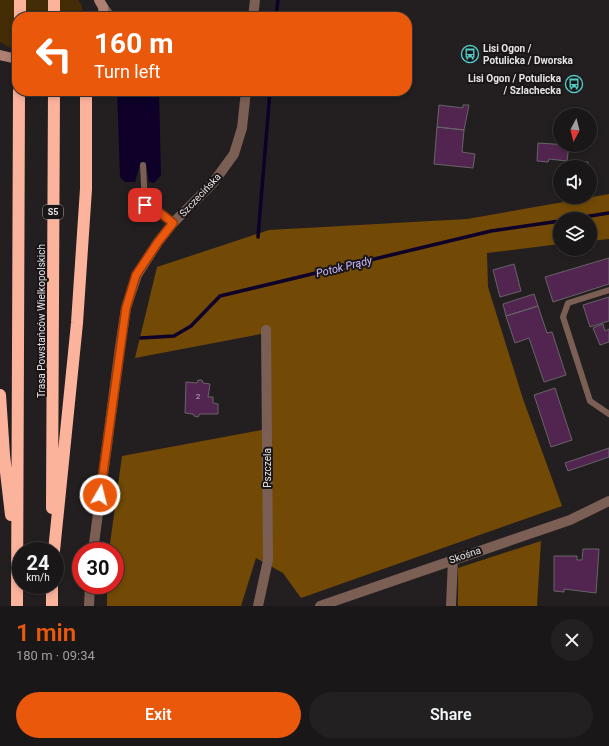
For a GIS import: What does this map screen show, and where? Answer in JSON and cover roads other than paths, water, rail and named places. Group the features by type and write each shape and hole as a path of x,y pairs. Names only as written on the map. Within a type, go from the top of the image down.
{"highway":[{"path":"20,0 20,12"},
{"path":"54,0 54,12"},
{"path":"17,542 19,96"},
{"name":"Trasa Powstańców Wielkopolskich","path":"53,542 54,96"},
{"path":"54,542 77,323 86,189 86,96"},
{"path":"0,395 4,454 14,542"},
{"path":"17,594 17,606"},
{"path":"52,594 52,606"}],"main road":[{"path":"0,55 12,57"}],"street":[{"path":"254,12 255,0"},
{"name":"Szczecińska","path":"94,542 126,308 136,275 158,242 173,223 213,183 234,154 242,128 245,96"},
{"name":"Pszczela","path":"258,606 268,560 266,330"},
{"name":"Skośna","path":"320,606 452,559 570,520 609,501"},
{"path":"451,606 452,559"},
{"path":"89,606 90,594"}],"lane":[{"path":"143,165 145,205 155,209 173,223"},
{"path":"609,290 568,303 563,317 590,401 609,414"}],"waterway":[{"path":"277,12 278,0"},
{"path":"258,237 270,96"},
{"name":"Potok Prądy","path":"597,215 609,213"},
{"name":"Potok Prądy","path":"141,338 174,336 191,326 220,296 491,231 553,222"}],"place":[{"name":"Lisi Ogon / Potulicka / Dworska","path":"470,54"},
{"name":"Lisi Ogon / Potulicka / Szlachecka","path":"574,84"}]}
